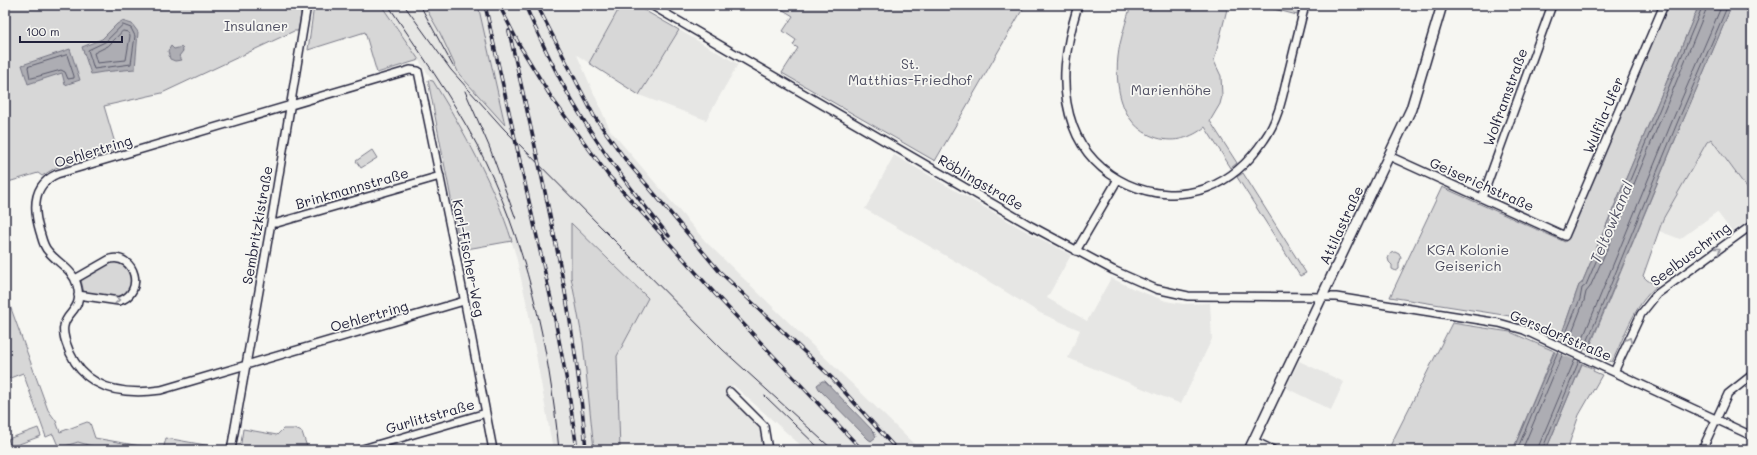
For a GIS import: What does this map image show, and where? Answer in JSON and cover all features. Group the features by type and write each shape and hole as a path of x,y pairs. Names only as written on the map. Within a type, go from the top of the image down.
{"main road":[{"name":"Attilastraße","path":"1249,450 1323,297 1414,101 1442,5"}],"street":[{"name":"Sembritzkistraße","path":"231,450 271,223 307,5"},
{"name":"Röblingstraße","path":"651,5 994,205 1076,251 1146,285 1178,295 1207,297 1323,297"},
{"path":"1078,5 1066,48 1064,70 1067,104 1073,127 1080,141 1096,162 1118,179 1148,192 1178,194 1206,188 1222,181 1238,170 1258,150 1276,120 1305,5"},
{"name":"Wolframstraße","path":"1482,198 1552,5"},
{"name":"Wulfila-Ufer","path":"1565,236 1664,5"},
{"name":"Oehlertring","path":"418,71 410,70 62,173 46,181 38,192 35,203 39,230 47,251 70,272 75,279 78,295 76,308 64,323 65,338 72,356 78,366 93,380 102,385 127,392 161,390 464,301"},
{"name":"Karl-Fischer-Weg","path":"418,71 421,79 493,450"},
{"name":"Geiserichstraße","path":"1389,156 1565,236"},
{"name":"Brinkmannstraße","path":"271,223 293,219 440,176"},
{"path":"1076,251 1118,179"},
{"name":"Seelbuschring","path":"1614,372 1641,314 1657,294 1752,225"},
{"path":"75,279 110,259 116,258 127,263 135,276 134,288 130,295 119,301 78,295"},
{"name":"Gersdorfstraße","path":"1323,297 1341,298 1499,323 1524,330 1717,418 1752,436"},
{"path":"1702,450 1728,394 1752,375"},
{"path":"730,392 764,426 768,450"},
{"name":"Gurlittstraße","path":"359,450 486,413"},
{"path":"1254,441 1273,450"}],"shaded area":[{"path":"381,5 424,5 440,33 505,124 478,5 547,5 548,7 549,5 621,5 589,63 577,55 610,130 706,242 920,450 806,450 733,385 728,391 759,424 771,450 620,450 617,356 648,298 571,277 583,342 594,450 553,450 528,310 516,256 497,199 469,143 433,81"},
{"path":"679,30 738,64 706,120 639,95"},
{"path":"1711,139 1752,195 1752,218 1732,232 1717,212 1680,239 1659,231 1663,219 1707,142"},
{"path":"894,155 1022,229 1071,255 1047,298 1087,321 1111,278 1134,289 1166,301 1183,304 1210,303 1212,339 1181,404 1068,358 1080,330 1040,313 967,268 865,209"},
{"path":"1299,361 1344,382 1331,410 1286,388"},
{"path":"78,442 105,450 53,450"}],"green space":[{"name":"Insulaner","path":"5,5 303,5 298,31 294,31 162,93 104,106 117,150 55,168 42,176 38,173 5,183"},
{"path":"314,5 381,5 419,60 377,73 365,32 308,50"},
{"path":"424,5 478,5 505,125 459,74 440,33"},
{"path":"621,5 635,5 679,30 639,95 589,63"},
{"name":"St. Matthias-Friedhof","path":"775,5 1025,5 935,161 782,73 798,48 793,45 796,40 783,31 793,16"},
{"name":"Marienhöhe","path":"1131,5 1228,5 1214,61 1221,76 1222,96 1220,104 1210,121 1237,163 1231,168 1205,127 1188,137 1176,140 1157,138 1144,132 1133,123 1126,112 1121,99 1117,71 1120,44"},
{"path":"1258,5 1299,5 1297,15"},
{"name":"KGA Kolonie Geiserich","path":"1668,5 1699,5 1582,283 1579,285 1560,339 1516,317 1390,297 1442,187 1565,242"},
{"path":"1732,5 1752,5 1752,195 1711,139 1707,142 1663,219 1643,276 1657,286 1636,311 1612,362 1588,351"},
{"path":"428,80 433,81 456,119 477,159 505,220 512,241 461,250"},
{"path":"372,150 377,158 361,168 356,161"},
{"path":"1243,173 1306,273 1300,276 1237,177"},
{"path":"571,223 648,298 617,356 620,450 594,450 583,342 571,277"},
{"path":"1395,252 1399,254 1401,258 1399,269 1396,271 1392,269 1392,265 1388,258 1391,253"},
{"path":"113,261 124,263 127,268 131,279 128,293 123,296 108,297 84,293 81,280"},
{"path":"5,292 48,410 56,421 60,432 87,422 90,423 95,438 163,450 105,450 78,442 59,448 53,434 46,437 23,373 5,380"},
{"path":"1452,323 1510,332 1554,351 1513,450 1388,450"},
{"path":"1582,364 1594,369 1593,371 1602,375 1579,415 1567,450 1546,450"},
{"path":"38,428 41,436 11,447 8,439"},
{"path":"243,429 277,435 283,429 295,429 302,432 308,450 240,450"},
{"path":"166,438 222,448 222,450 163,450"}],"water":[{"name":"Teltowkanal","path":"1699,5 1732,5 1546,450 1513,450 1560,339 1579,285 1582,283"},
{"path":"122,21 132,24 138,32 135,69 91,74 82,47 102,39"},
{"path":"171,46 174,49 182,47 183,51 179,56 182,60 175,61 170,59 168,51"},
{"path":"70,49 80,80 65,85 62,73 28,84 22,65"},
{"path":"822,381 825,381 874,432 876,437 871,441 868,439 819,389 817,385"}],"pier":[{"path":"1558,338 1590,352 1584,364 1552,350"}],"tram line":[{"path":"388,5 467,127 494,181 509,218 522,255 542,332 555,410 559,450"},
{"path":"404,5 451,70 504,129 723,350 833,450"},
{"path":"420,5 453,66"},
{"path":"465,91 489,146 516,219"},
{"path":"765,396 821,450"}],"railway":[{"path":"485,5 552,304 568,387 577,450"},
{"path":"499,5 520,46 551,97 608,175 717,296 862,450"},
{"path":"525,5 555,69 585,123 619,173 669,236"},
{"path":"537,5 594,116 625,159 719,271 832,378 897,450"},
{"path":"509,31 544,187 565,292 574,344 586,450"}]}
